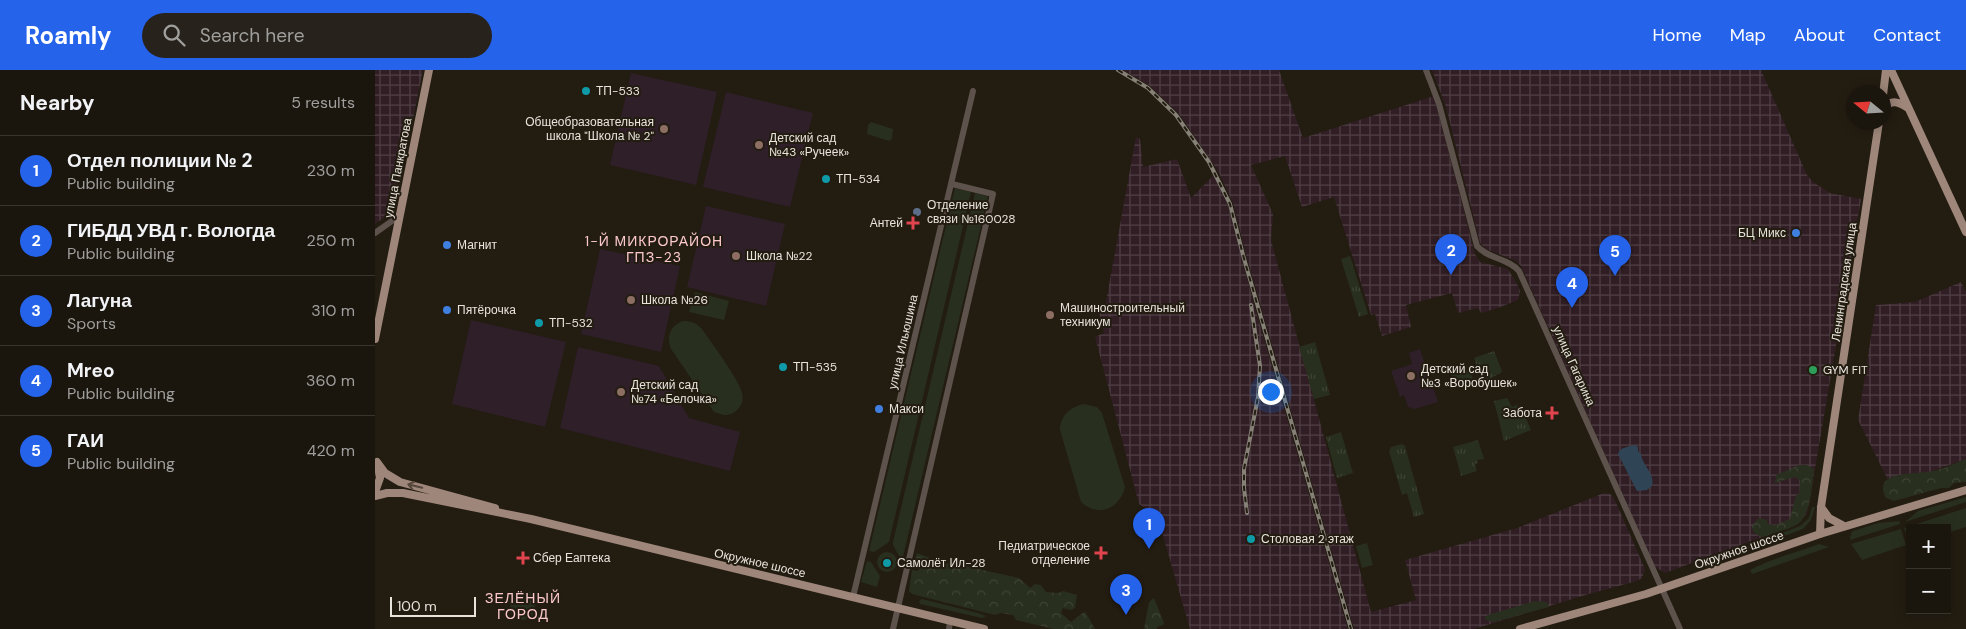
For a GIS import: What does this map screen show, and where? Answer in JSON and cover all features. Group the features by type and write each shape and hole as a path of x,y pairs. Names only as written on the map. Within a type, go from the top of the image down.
{"main road":[{"name":"улица Панкратова","path":"376,335 429,70"},
{"path":"1884,85 1886,70"},
{"path":"1891,70 1966,232"},
{"path":"1891,103 1897,102 1909,109"},
{"name":"Ленинградская улица","path":"1820,534 1821,507 1837,411 1878,130"},
{"name":"Окружное шоссе","path":"376,460 385,473 400,482 460,497 531,519"},
{"path":"375,492 380,478 376,460"},
{"name":"Окружное шоссе","path":"1520,629 1661,589 1820,534 1966,490"},
{"name":"Окружное шоссе","path":"375,496 387,493 403,493 531,519 897,607 949,625 984,629"},
{"path":"1821,507 1829,518 1845,526"}],"street":[{"name":"улица Гагарина","path":"1426,70 1439,104 1477,246 1483,252 1510,263 1519,271 1680,629"},
{"name":"улица Ильюшина","path":"853,597 953,184 973,91"},
{"path":"893,629 993,194 953,184"},
{"path":"375,233 399,216"}],"shaded area":[{"path":"375,70 423,70 394,211 375,224"},
{"path":"1123,70 1279,70 1303,138 1434,96 1475,254 1480,262 1508,269 1520,291 1518,300 1498,308 1481,313 1478,308 1458,313 1452,293 1406,305 1411,327 1382,336 1375,314 1371,315 1334,197 1302,207 1285,156 1251,165 1273,214 1271,240 1371,612 1416,600 1405,560 1517,528 1604,493 1610,494 1614,498 1645,569 1642,578 1474,629 1354,629 1246,255 1233,203 1218,171 1179,114 1150,86"},
{"path":"1432,70 1761,70 1807,175 1813,182 1830,193 1861,199 1810,498 1807,513 1798,524 1665,573 1655,567 1521,266 1516,261 1486,249 1480,243 1446,107"},
{"name":"Общеобразовательная школа \"Школа № 2\"","path":"631,73 717,92 696,185 610,165"},
{"name":"Детский сад №43 «Ручеек»","path":"726,92 813,113 790,207 703,187"},
{"path":"1136,137 1140,139 1143,167 1177,159 1191,198 1214,175 1228,205 1254,304 1348,629 1190,629 1157,515 1139,504 1095,337 1104,333 1098,308 1105,307"},
{"name":"Школа №22","path":"706,206 785,224 766,306 687,287"},
{"name":"Школа №26","path":"600,249 680,266 661,352 581,334"},
{"path":"1961,282 1966,292 1966,459 1891,486 1858,420 1876,305 1915,302"},
{"path":"471,320 566,342 545,427 452,404"},
{"name":"Детский сад №74 «Белочка»","path":"578,347 659,366 689,418 740,432 730,471 560,428"},
{"name":"Детский сад №3 «Воробушек»","path":"1420,349 1438,402 1415,409 1408,407 1404,395 1400,397 1391,371 1412,364 1409,353"}],"green space":[{"path":"871,122 893,129 892,139 889,141 867,134 868,125"},
{"path":"955,188 971,192 889,542 874,552 869,551"},
{"path":"975,193 988,196 902,561 893,542"},
{"path":"1350,256 1368,314 1359,317 1341,259"},
{"path":"695,292 729,301 724,320 689,312"},
{"path":"683,321 694,323 702,329 725,361 740,387 743,398 742,403 733,413 725,415 714,412 671,349 670,332"},
{"path":"1315,342 1330,395 1314,399 1299,347"},
{"path":"1494,351 1502,371 1482,382 1474,358"},
{"path":"1470,370 1474,382 1454,388 1450,376"},
{"path":"1507,398 1512,407 1517,405 1518,408 1521,407 1531,430 1504,441 1494,401"},
{"path":"1084,404 1097,407 1102,413 1125,487 1118,501 1107,509 1094,510 1081,502 1060,430 1060,425 1067,412"},
{"path":"1341,432 1353,473 1337,478 1326,437"},
{"path":"1478,440 1484,459 1477,460 1478,463 1475,464 1477,471 1461,476 1453,447"},
{"path":"1402,444 1405,446 1424,514 1414,517 1407,493 1402,495 1389,451 1391,447"},
{"path":"1966,459 1966,482 1954,483 1949,488 1941,488 1894,501 1886,498 1883,489 1885,482 1890,478 1898,475 1937,470"},
{"path":"1799,465 1807,465 1814,469 1810,500 1805,515 1801,521 1792,527 1762,537 1758,535 1754,532 1752,526 1759,518 1767,520 1768,524 1775,525 1790,519 1796,495 1799,494 1800,480 1795,477 1775,483 1776,475"},
{"path":"1966,497 1966,502 1905,522 1918,511"},
{"path":"1812,507 1815,507 1811,520 1803,529 1743,551 1741,549 1800,526 1809,518"},
{"path":"1966,508 1966,527 1951,532 1951,524 1916,524"},
{"path":"1900,521 1900,524 1850,540 1853,531 1878,523"},
{"path":"1901,529 1906,545 1862,560 1851,544"},
{"path":"1367,543 1373,565 1362,568 1356,546"},
{"path":"1819,544 1829,547 1752,574 1750,570 1775,559"},
{"path":"883,552 891,552 897,558 897,566 891,572 883,572 877,566 877,558"},
{"path":"917,553 945,564 956,562 969,567 1019,578 1030,588 1035,584 1041,585 1046,592 1058,593 1063,591 1077,595 1075,608 1071,610 1063,608 1061,613 1071,622 1084,612 1095,629 1054,629 1016,620 1013,615 1001,613 995,615 912,594 909,591 912,570 918,571 920,567 914,564"},
{"path":"867,561 871,562 880,576 877,587 861,582"},
{"path":"519,591 530,592 537,600 532,617 523,620 516,619 509,611 513,595"},
{"path":"1154,598 1164,623 1157,627 1157,629 1144,629 1149,602"},
{"path":"922,599 986,616 982,618 920,604 919,601"},
{"path":"1535,601 1547,602 1549,607 1494,622 1485,620 1485,617 1488,615"}],"water":[{"path":"1634,445 1638,447 1638,451 1652,477 1652,486 1647,490 1637,491 1618,454 1622,449"}],"railway":[{"path":"1118,70 1148,88 1176,115 1209,162 1230,204 1351,629"},
{"path":"1247,513 1244,469 1258,397 1260,366 1251,305"}],"place":[{"name":"ТП-533","path":"586,91"},
{"name":"Общеобразовательная школа \"Школа № 2\"","path":"664,129"},
{"name":"Детский сад №43 «Ручеек»","path":"759,145"},
{"name":"ТП-534","path":"826,179"},
{"name":"Отделение связи №160028","path":"917,212"},
{"name":"Антей","path":"913,223"},
{"name":"БЦ Микс","path":"1796,233"},
{"name":"Магнит","path":"447,245"},
{"name":"Школа №22","path":"736,256"},
{"name":"ГИБДД УВД г. Вологда","path":"1451,275"},
{"name":"ГАИ","path":"1615,276"},
{"name":"Школа №26","path":"631,300"},
{"name":"Mreo","path":"1572,308"},
{"name":"Пятёрочка","path":"447,310"},
{"name":"Машиностроительный техникум","path":"1050,315"},
{"name":"ТП-532","path":"539,323"},
{"name":"ТП-535","path":"783,367"},
{"name":"GYM FIT","path":"1813,370"},
{"name":"Детский сад №3 «Воробушек»","path":"1411,376"},
{"name":"Детский сад №74 «Белочка»","path":"621,392"},
{"name":"Макси","path":"879,409"},
{"name":"Забота","path":"1552,413"},
{"name":"Столовая 2 этаж","path":"1251,539"},
{"name":"Отдел полиции № 2","path":"1149,549"},
{"name":"Педиатрическое отделение","path":"1101,553"},
{"name":"Сбер Еаптека","path":"523,558"},
{"name":"Самолёт Ил-28","path":"887,563"},
{"name":"Лагуна","path":"1126,615"}],"district":[{"name":"1-Й МИКРОРАЙОН ГПЗ-23","path":"654,250"},
{"name":"ЗЕЛЁНЫЙ ГОРОД","path":"523,606"}]}
